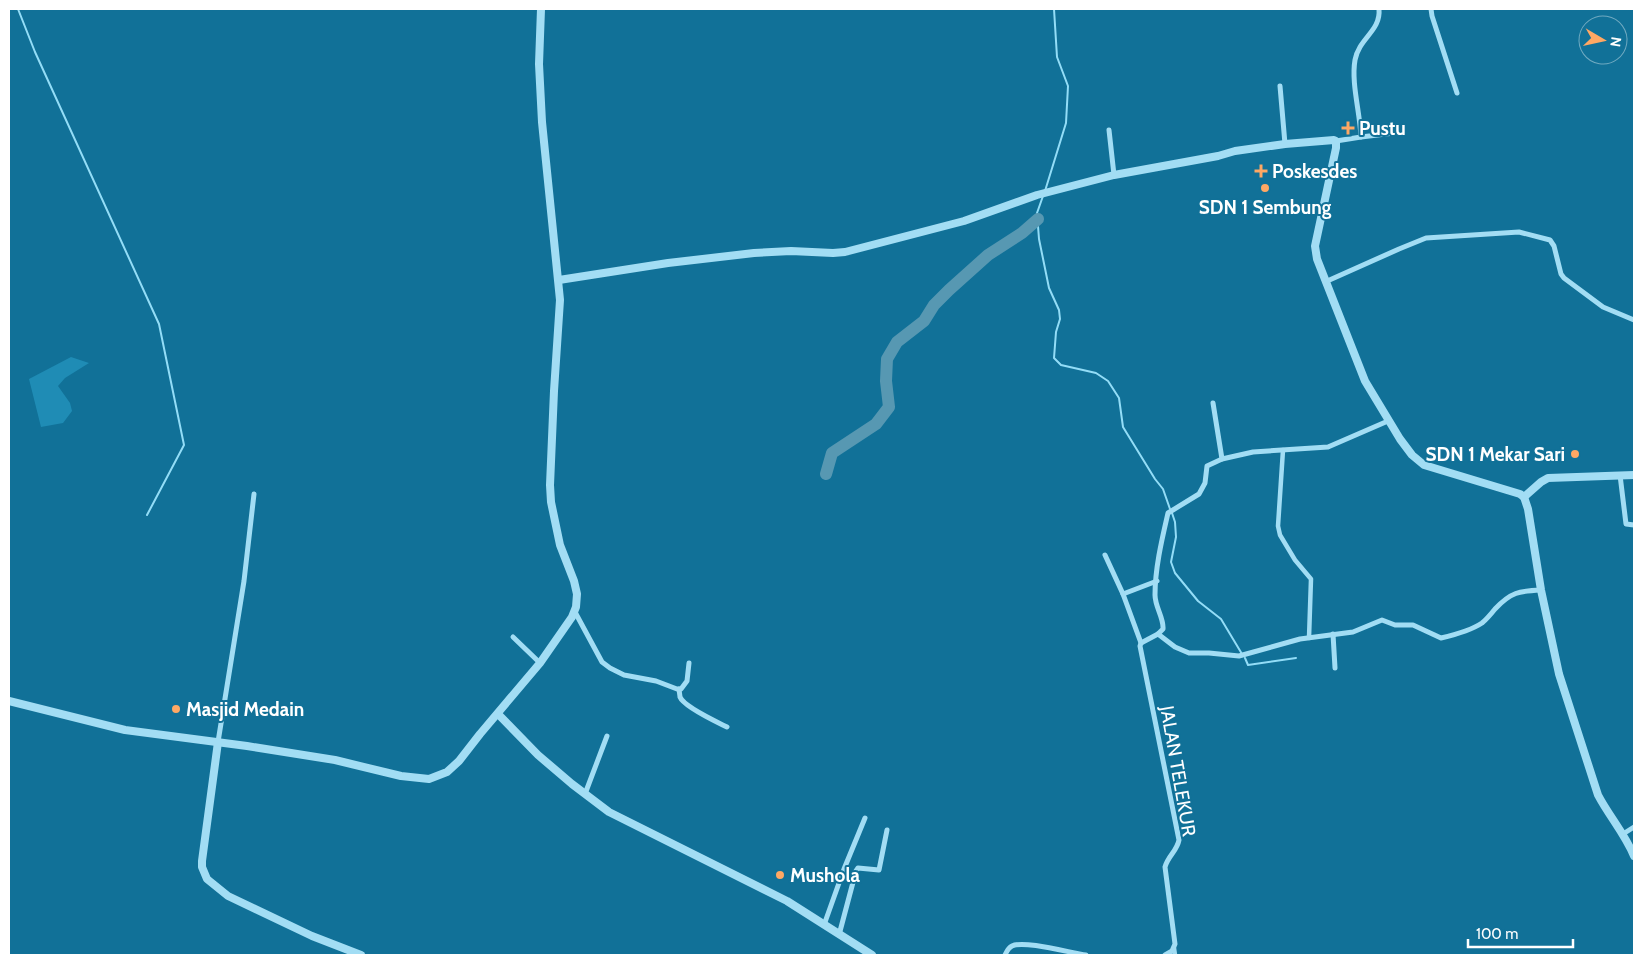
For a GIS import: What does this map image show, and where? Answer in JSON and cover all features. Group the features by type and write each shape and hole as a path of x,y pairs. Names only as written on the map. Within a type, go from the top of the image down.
{"street":[{"path":"9,701 125,730 335,760 401,776 429,778 447,772 456,764 560,637 575,612 577,594 560,545 551,502 554,391 560,300 538,64 541,9"},
{"path":"1361,137 1355,60 1361,45 1377,25 1379,9"},
{"path":"1431,9 1457,93"},
{"path":"1280,86 1285,144"},
{"path":"1108,130 1114,175"},
{"path":"559,280 668,263 754,253 791,251 833,254 845,252 964,221 1037,195 1114,175 1235,151 1285,144 1330,140 1336,142 1394,133"},
{"path":"1336,142 1315,246 1317,259 1325,282 1364,381 1412,455 1424,465 1520,494 1524,497 1528,509 1541,590 1559,674 1598,795 1607,812 1623,834 1634,856"},
{"path":"1325,282 1426,238 1519,232 1550,240 1554,246 1561,274 1564,278 1603,307 1634,320"},
{"path":"1213,403 1222,458"},
{"path":"1141,643 1161,632 1163,626 1156,601 1157,581 1168,513 1199,494 1205,483 1207,466 1222,458 1253,452 1328,447 1388,420"},
{"path":"1283,450 1278,526 1280,535 1295,560 1311,578 1309,638"},
{"path":"1620,475 1626,524 1634,525"},
{"path":"1524,497 1548,478 1634,475"},
{"path":"254,494 244,580 218,742 202,867 207,878 228,896 312,936 361,955"},
{"name":"JALAN TELEKUR","path":"1105,555 1123,594 1141,643 1142,657 1179,840 1176,849 1165,866 1174,948"},
{"path":"1123,594 1157,581"},
{"path":"1158,634 1175,647 1189,653 1239,656 1266,647 1309,638 1353,632 1382,620 1395,625 1412,625 1436,637 1444,637 1475,628 1514,593 1527,590 1541,590"},
{"path":"575,612 602,662 624,675 679,689 686,685 689,663"},
{"path":"1333,634 1335,668"},
{"path":"513,637 540,662"},
{"path":"679,689 681,698 686,703 705,716 728,727"},
{"path":"498,714 538,755 610,812 787,901 872,955"},
{"path":"585,794 607,736"},
{"path":"824,925 865,818"},
{"path":"1623,834 1634,827"},
{"path":"839,935 856,871 858,868 879,870 887,830"},
{"path":"1005,955 1012,946 1023,945 1086,955"},
{"path":"1165,955 1174,948"},
{"path":"1174,948 1175,955"}],"shaded area":[{"path":"71,357 89,363 65,378 58,386 70,403 72,411 63,423 41,427 29,379"}],"waterway":[{"path":"18,9 35,52 159,324 184,445 147,515"},
{"path":"1045,191 1066,123 1068,86 1057,57 1054,9"},
{"path":"1043,196 1037,213 1039,239 1049,288 1059,310 1060,319 1056,332 1054,358 1061,365 1096,373 1108,381 1119,398 1123,427 1163,489 1170,509"},
{"path":"826,474 832,453 876,424 889,407 886,381 887,359 897,342 924,321 934,305 988,255 1022,233 1038,219"},
{"path":"1172,513 1176,537 1171,562 1175,573 1198,601 1221,619 1242,654"},
{"path":"1245,658 1248,665 1296,658"}],"place":[{"name":"Pustu","path":"1348,128"},
{"name":"Poskesdes","path":"1261,171"},
{"name":"SDN 1 Sembung","path":"1265,188"},
{"name":"SDN 1 Mekar Sari","path":"1575,454"},
{"name":"Masjid Medain","path":"176,709"},
{"name":"Mushola","path":"780,875"}]}
